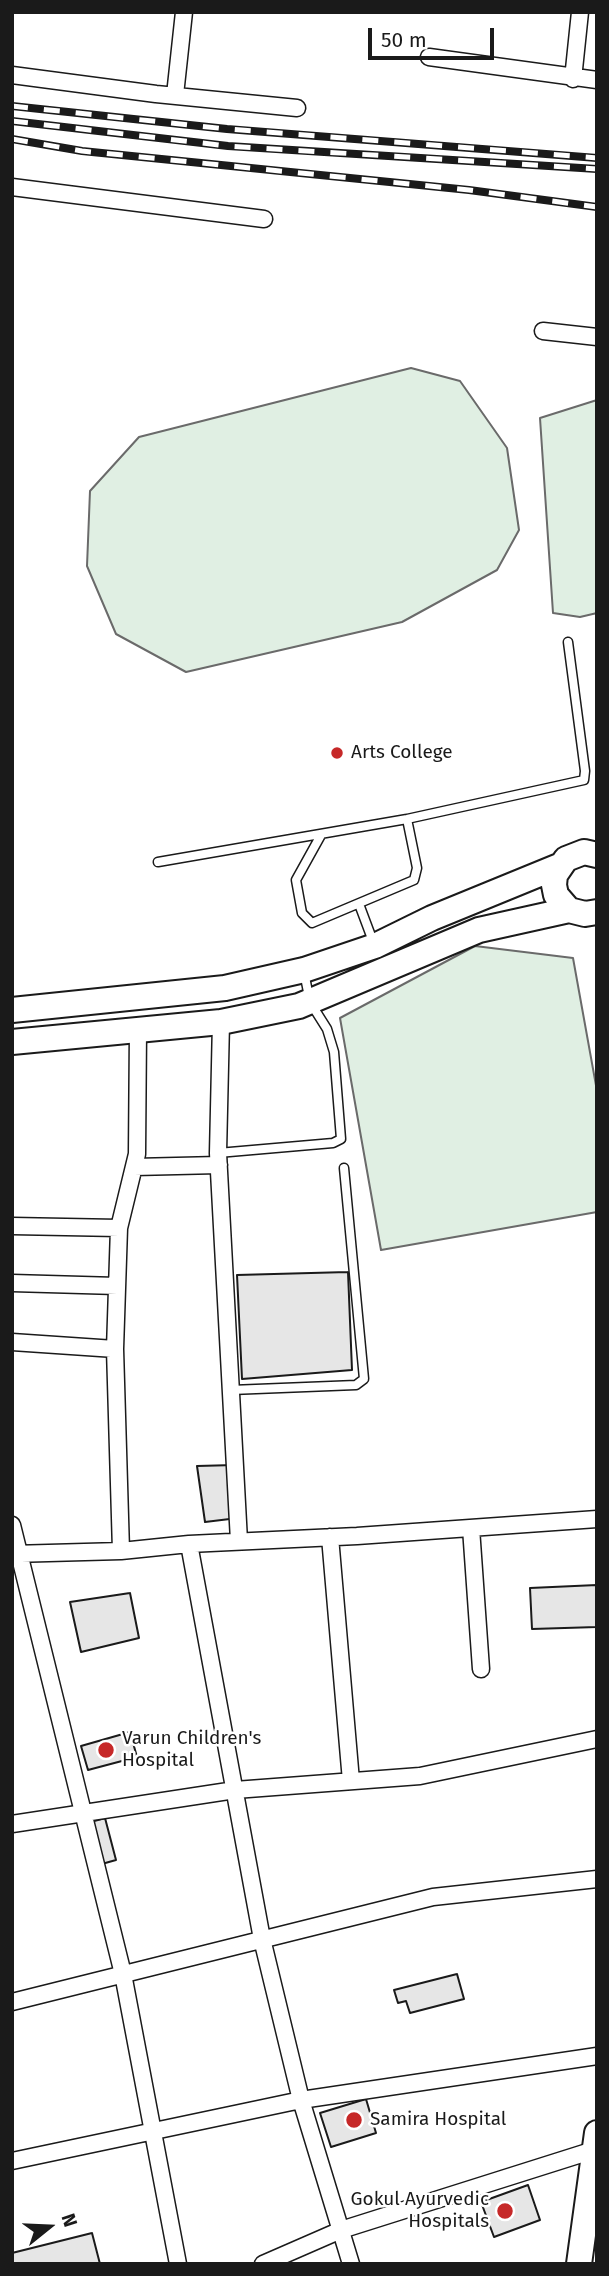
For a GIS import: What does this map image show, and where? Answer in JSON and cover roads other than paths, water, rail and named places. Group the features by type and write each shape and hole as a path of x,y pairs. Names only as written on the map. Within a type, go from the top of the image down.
{"highway":[{"path":"12,1010 225,988 304,970 374,946 432,918 559,866 574,854 596,853"},
{"path":"559,866 555,875 556,895 569,910"},
{"path":"12,1042 221,1022 310,1002 479,930 569,910 596,917"},
{"path":"579,2264 596,2142"}],"street":[{"path":"175,95 184,12"},
{"path":"573,79 580,12"},
{"path":"429,57 573,79 597,80"},
{"path":"12,75 297,108"},
{"path":"12,187 264,219"},
{"path":"543,331 597,337"},
{"path":"221,1022 218,1159 239,1541"},
{"path":"121,1551 115,1349 117,1286 119,1228 134,1167 138,1030"},
{"path":"134,1167 218,1159"},
{"path":"12,1226 119,1228"},
{"path":"12,1283 117,1286"},
{"path":"12,1342 115,1349"},
{"path":"16,1554 121,1551 189,1544 597,1519"},
{"path":"12,1525 16,1554 123,1974 178,2264"},
{"path":"471,1528 481,1669"},
{"path":"330,1537 351,1781"},
{"path":"189,1544 262,1939 301,2100 351,2264"},
{"path":"12,1824 234,1790 420,1776 597,1739"},
{"path":"12,2002 433,1897 597,1879"},
{"path":"12,2161 152,2134 301,2100 597,2056"},
{"path":"263,2264 341,2230 596,2142"}],"lane":[{"path":"158,862 407,819 583,780 586,771 568,642"},
{"path":"321,835 296,880 302,913 312,923 414,880 417,868 407,819"},
{"path":"359,904 384,969"},
{"path":"218,1159 333,1143 341,1139 334,1052 327,1029 310,1002 304,970"},
{"path":"231,1390 356,1385 364,1379 344,1168"}],"railway":[{"path":"12,106 227,129 597,158"},
{"path":"12,121 228,146 597,169"},
{"path":"12,139 82,151 469,190 597,207"}],"place":[{"name":"Arts College","path":"337,753"},
{"name":"Varun Children's Hospital","path":"106,1750"},
{"name":"Samira Hospital","path":"354,2120"},
{"name":"Gokul Ayurvedic Hospitals","path":"505,2211"}]}
